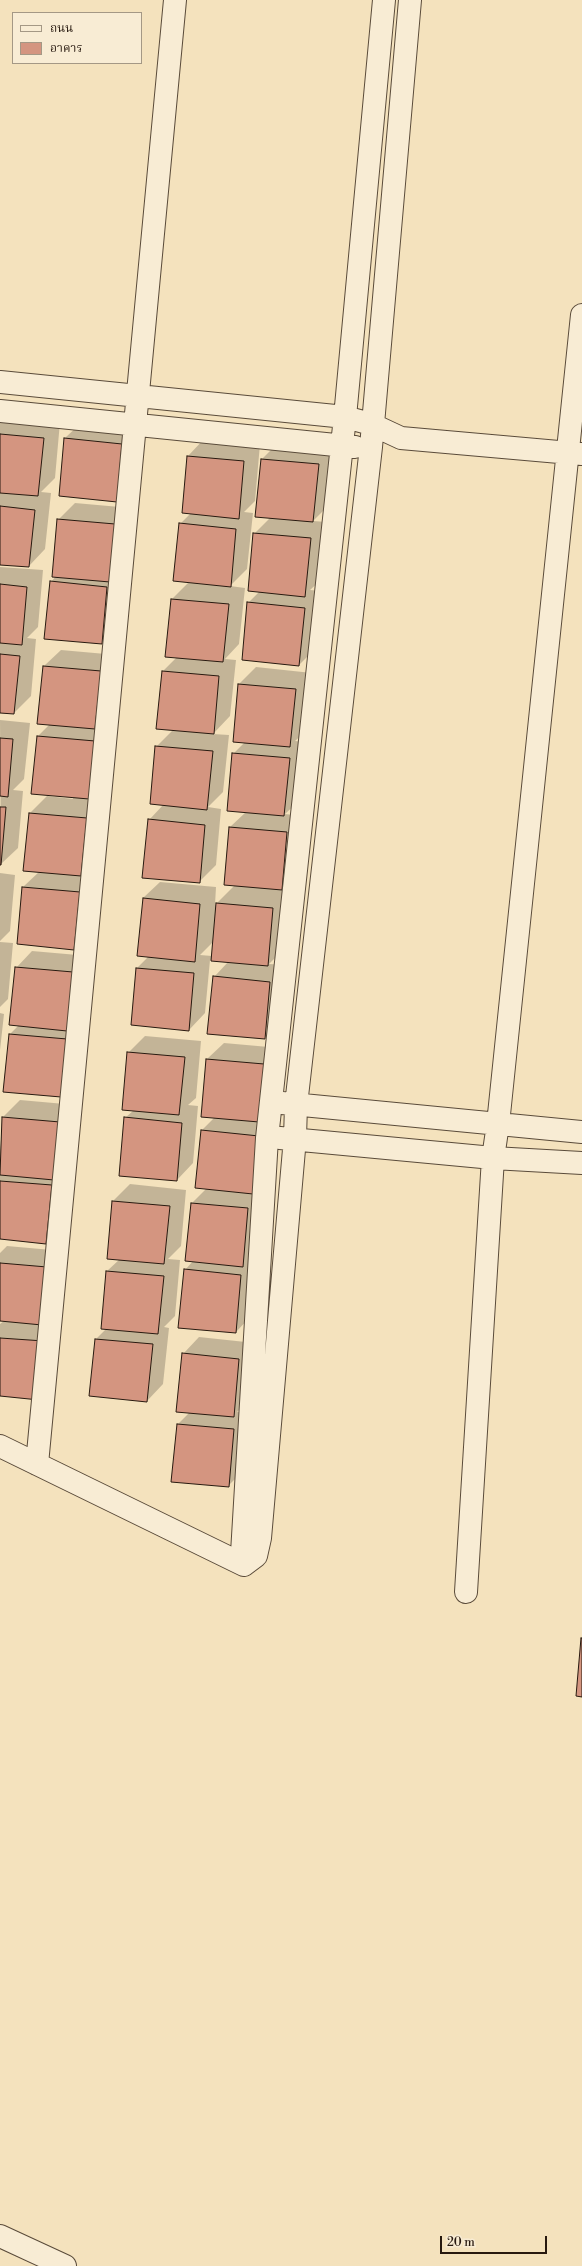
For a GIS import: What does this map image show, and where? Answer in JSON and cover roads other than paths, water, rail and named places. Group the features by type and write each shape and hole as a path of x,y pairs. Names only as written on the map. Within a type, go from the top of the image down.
{"street":[{"path":"37,1464 175,0"},
{"path":"244,1565 242,1553 267,1138 345,417 384,0"},
{"path":"244,1565 256,1556 260,1538 295,1138 296,1105 371,447 371,424 410,0"},
{"path":"466,1592 493,1158 575,454 582,315"},
{"path":"0,382 345,417 371,424 401,438 575,454"},
{"path":"0,411 342,446 371,447 401,438"},
{"path":"271,1102 582,1132"},
{"path":"267,1138 295,1138 493,1158 582,1164"},
{"path":"0,1446 244,1565"},
{"path":"0,2236 65,2266"}]}
